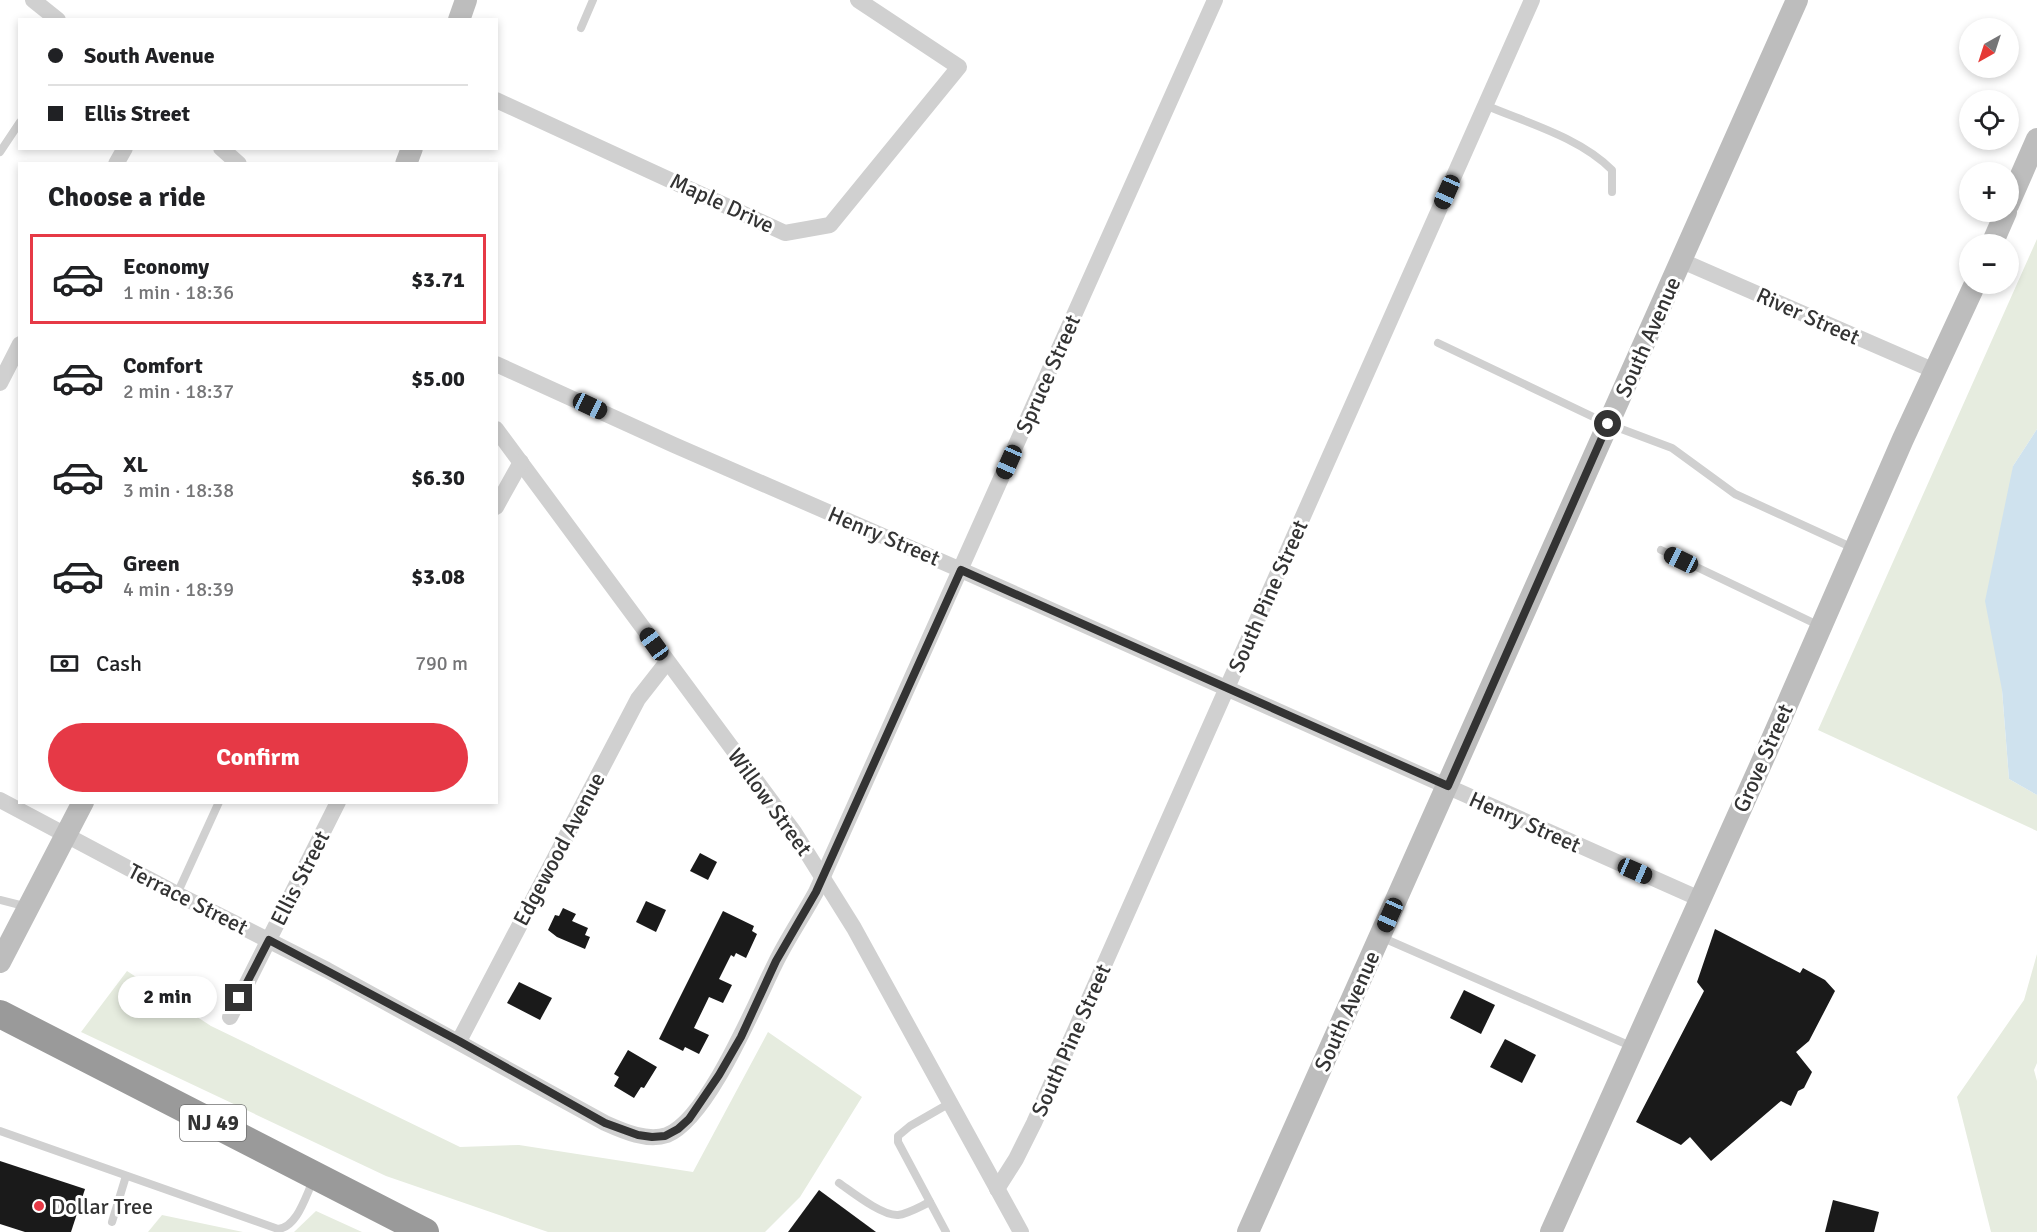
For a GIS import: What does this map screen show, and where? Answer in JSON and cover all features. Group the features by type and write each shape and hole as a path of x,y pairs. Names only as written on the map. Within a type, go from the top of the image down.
{"highway":[{"name":"NJ 49","path":"0,1014 425,1232"}],"main road":[{"path":"460,18 466,0"},
{"name":"South Avenue","path":"1248,1232 1797,0"},
{"path":"2019,180 2037,140"},
{"name":"Grove Street","path":"1551,1232 1970,294"},
{"path":"0,961 82,804"}],"street":[{"path":"33,0 56,18"},
{"name":"Maple Drive","path":"498,101 785,233 830,225 959,67 858,0"},
{"name":"Spruce Street","path":"665,1136 678,1129 689,1119 719,1075 741,1037 776,961 823,878 1215,0"},
{"name":"South Pine Street","path":"997,1189 1016,1159 1034,1123 1532,0"},
{"path":"223,150 237,162"},
{"name":"River Street","path":"1682,261 1935,371"},
{"path":"0,383 18,348"},
{"name":"Henry Street","path":"498,365 1700,899"},
{"name":"Willow Street","path":"498,432 794,832 854,928 1021,1232"},
{"path":"498,503 520,462"},
{"name":"Edgewood Avenue","path":"459,1041 638,699 667,662"},
{"name":"Terrace Street","path":"0,800 459,1041 605,1123 638,1135 665,1136"},
{"name":"Ellis Street","path":"230,1017 337,804"}],"lane":[{"path":"581,28 593,0"},
{"path":"1485,105 1570,141 1604,162 1612,170 1612,192"},
{"path":"0,152 18,125"},
{"path":"1438,343 1608,424 1672,448 1735,494 1855,549"},
{"path":"1661,550 1820,626"},
{"path":"177,894 218,804"},
{"path":"0,900 28,907"},
{"path":"1380,937 1633,1047"},
{"path":"946,1232 898,1142 898,1136 910,1126 951,1103"},
{"path":"0,1131 278,1229 287,1227 294,1220 316,1176"},
{"path":"112,1222 126,1176"},
{"path":"839,1183 884,1212 898,1215 930,1202"}],"shaded area":[{"path":"2037,239 2037,429 2013,466 2002,690 2009,779 2037,795 2037,831 1818,730 2012,294 2019,294 2019,279"},
{"path":"2037,954 2037,1063 2034,1070 2037,1081 2037,1232 1991,1232 1957,1097 2024,1000"},
{"path":"127,971 211,1026 460,1147 519,1145 693,1172 768,1032 862,1097 800,1197 765,1232 548,1232 386,1176 81,1032"},
{"path":"316,1211 362,1232 294,1232"},
{"path":"162,1215 243,1232 148,1232"}],"water":[{"path":"2037,429 2037,795 2009,779 2002,690 1985,601 2013,466"}],"building":[{"path":"700,853 717,862 708,880 690,871"},
{"path":"646,901 666,910 656,932 636,922"},
{"path":"563,908 576,914 572,921 588,928 585,935 590,937 585,949 557,937 548,930 555,915 559,916"},
{"path":"723,911 754,926 752,931 757,934 746,958 736,953 734,957 731,955 719,979 732,985 723,1003 709,997 694,1028 709,1035 699,1054 685,1047 683,1051 659,1039"},
{"path":"1715,929 1800,973 1803,968 1825,980 1835,991 1809,1041 1796,1052 1812,1072 1804,1088 1798,1091 1791,1106 1781,1101 1711,1161 1690,1137 1681,1145 1636,1122 1704,991 1697,982"},
{"path":"519,982 552,998 540,1020 507,1003"},
{"path":"1464,990 1495,1005 1481,1034 1450,1018"},
{"path":"1505,1039 1536,1055 1522,1083 1490,1067"},
{"path":"628,1050 657,1067 644,1088 641,1087 634,1098 614,1086 619,1077 614,1074"},
{"name":"Dollar Tree","path":"0,1161 85,1189 71,1232 25,1232 0,1224"},
{"path":"819,1190 876,1232 788,1232"},
{"path":"1833,1200 1879,1212 1874,1232 1825,1232"}],"place":[{"name":"Dollar Tree","path":"39,1206"}],"route":[{"path":"239,998 269,940 459,1041 605,1123 638,1135 665,1136 678,1129 689,1119 741,1037 776,961 816,892 961,570 1448,786 1608,424"}]}
